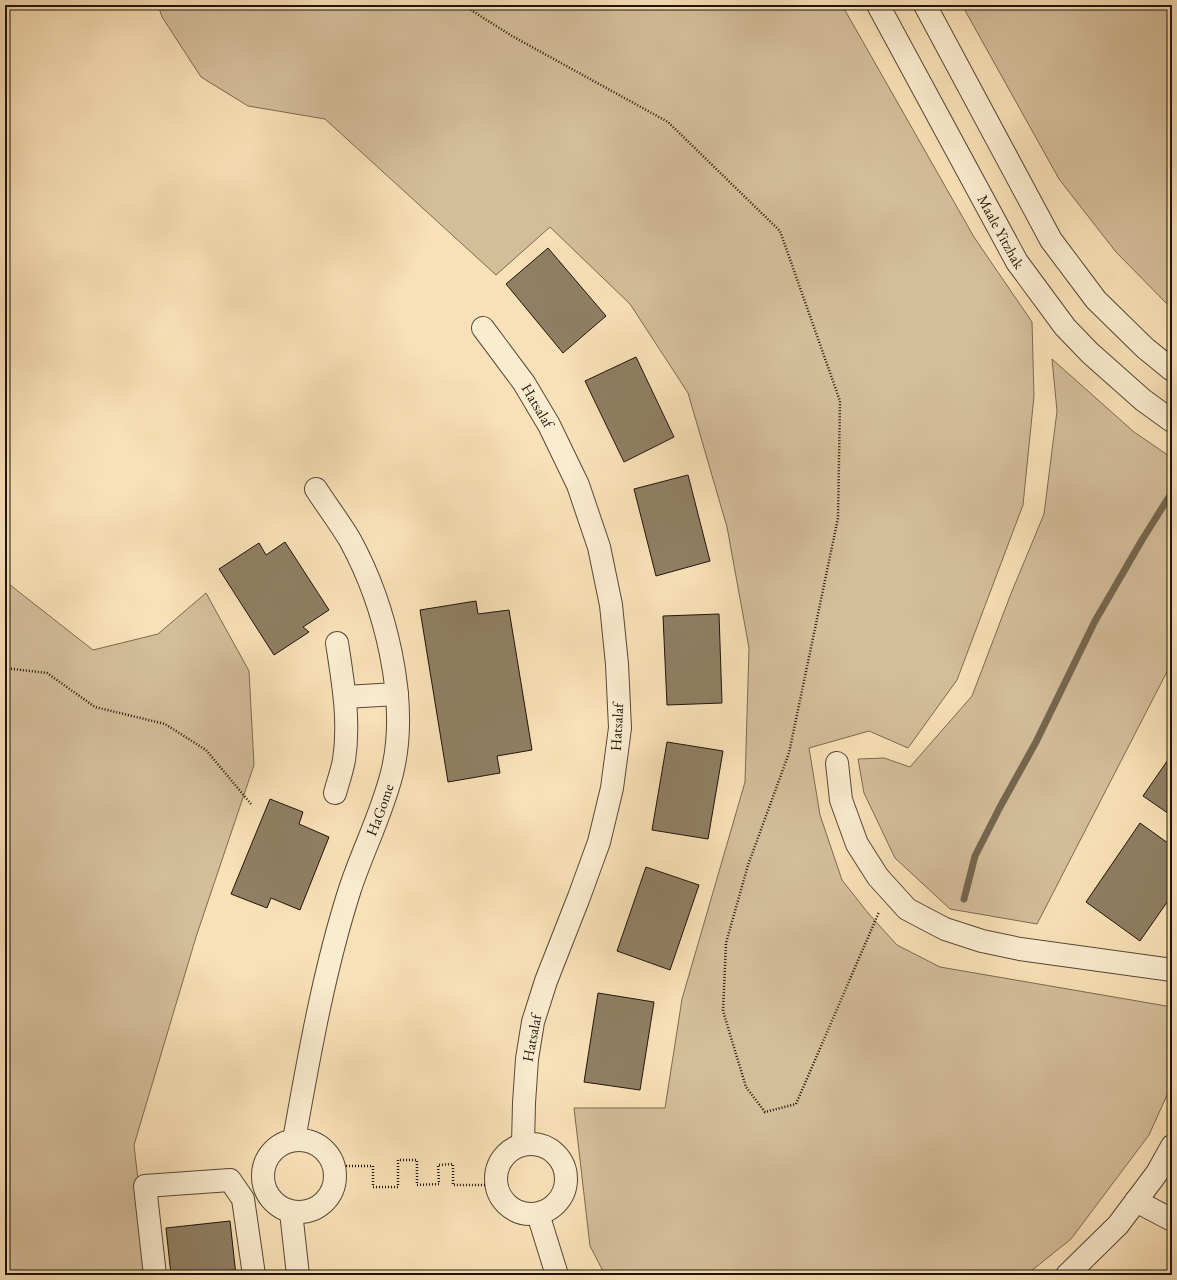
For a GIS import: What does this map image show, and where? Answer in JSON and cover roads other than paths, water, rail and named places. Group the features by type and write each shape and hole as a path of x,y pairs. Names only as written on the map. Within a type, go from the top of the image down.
{"street":[{"name":"Maale Yitzhak","path":"878,5 1017,262 1065,327 1118,379 1172,421"},
{"path":"925,5 1051,240 1096,300 1145,348 1172,370"},
{"name":"Hatsalaf","path":"482,328 524,383 549,425 578,484 599,546 611,605 617,664 620,728 612,788 599,842 580,897 546,981 533,1022 527,1059 523,1144"},
{"name":"HaGome","path":"294,1140 305,1077 333,948 351,888 378,818 393,771 397,730 396,683 387,638 371,585 350,540 316,489"},
{"path":"335,793 344,762 347,736 345,697 337,643"},
{"path":"345,697 397,694"},
{"path":"837,763 841,800 857,844 878,877 907,909 945,930 1020,950 1172,970"},
{"path":"294,1140 307,1141 319,1146 328,1155 334,1166 335,1178 332,1191 325,1202 315,1209 303,1213 290,1212 281,1208 271,1200 265,1189 262,1176 266,1162 272,1152 282,1144 294,1140"},
{"path":"523,1144 541,1145 552,1150 561,1159 566,1170 567,1183 565,1191 558,1202 549,1210 538,1214 526,1214 511,1208 502,1200 497,1185 497,1169 503,1158 512,1150 523,1144"},
{"path":"1067,1275 1118,1225 1158,1173 1172,1148"},
{"path":"155,1275 145,1186 230,1180 243,1199 254,1275"},
{"path":"1136,1201 1172,1220"},
{"path":"290,1212 298,1275"},
{"path":"538,1214 557,1275"}],"waterway":[{"path":"964,899 975,856 1036,742 1095,621 1172,492"}]}
